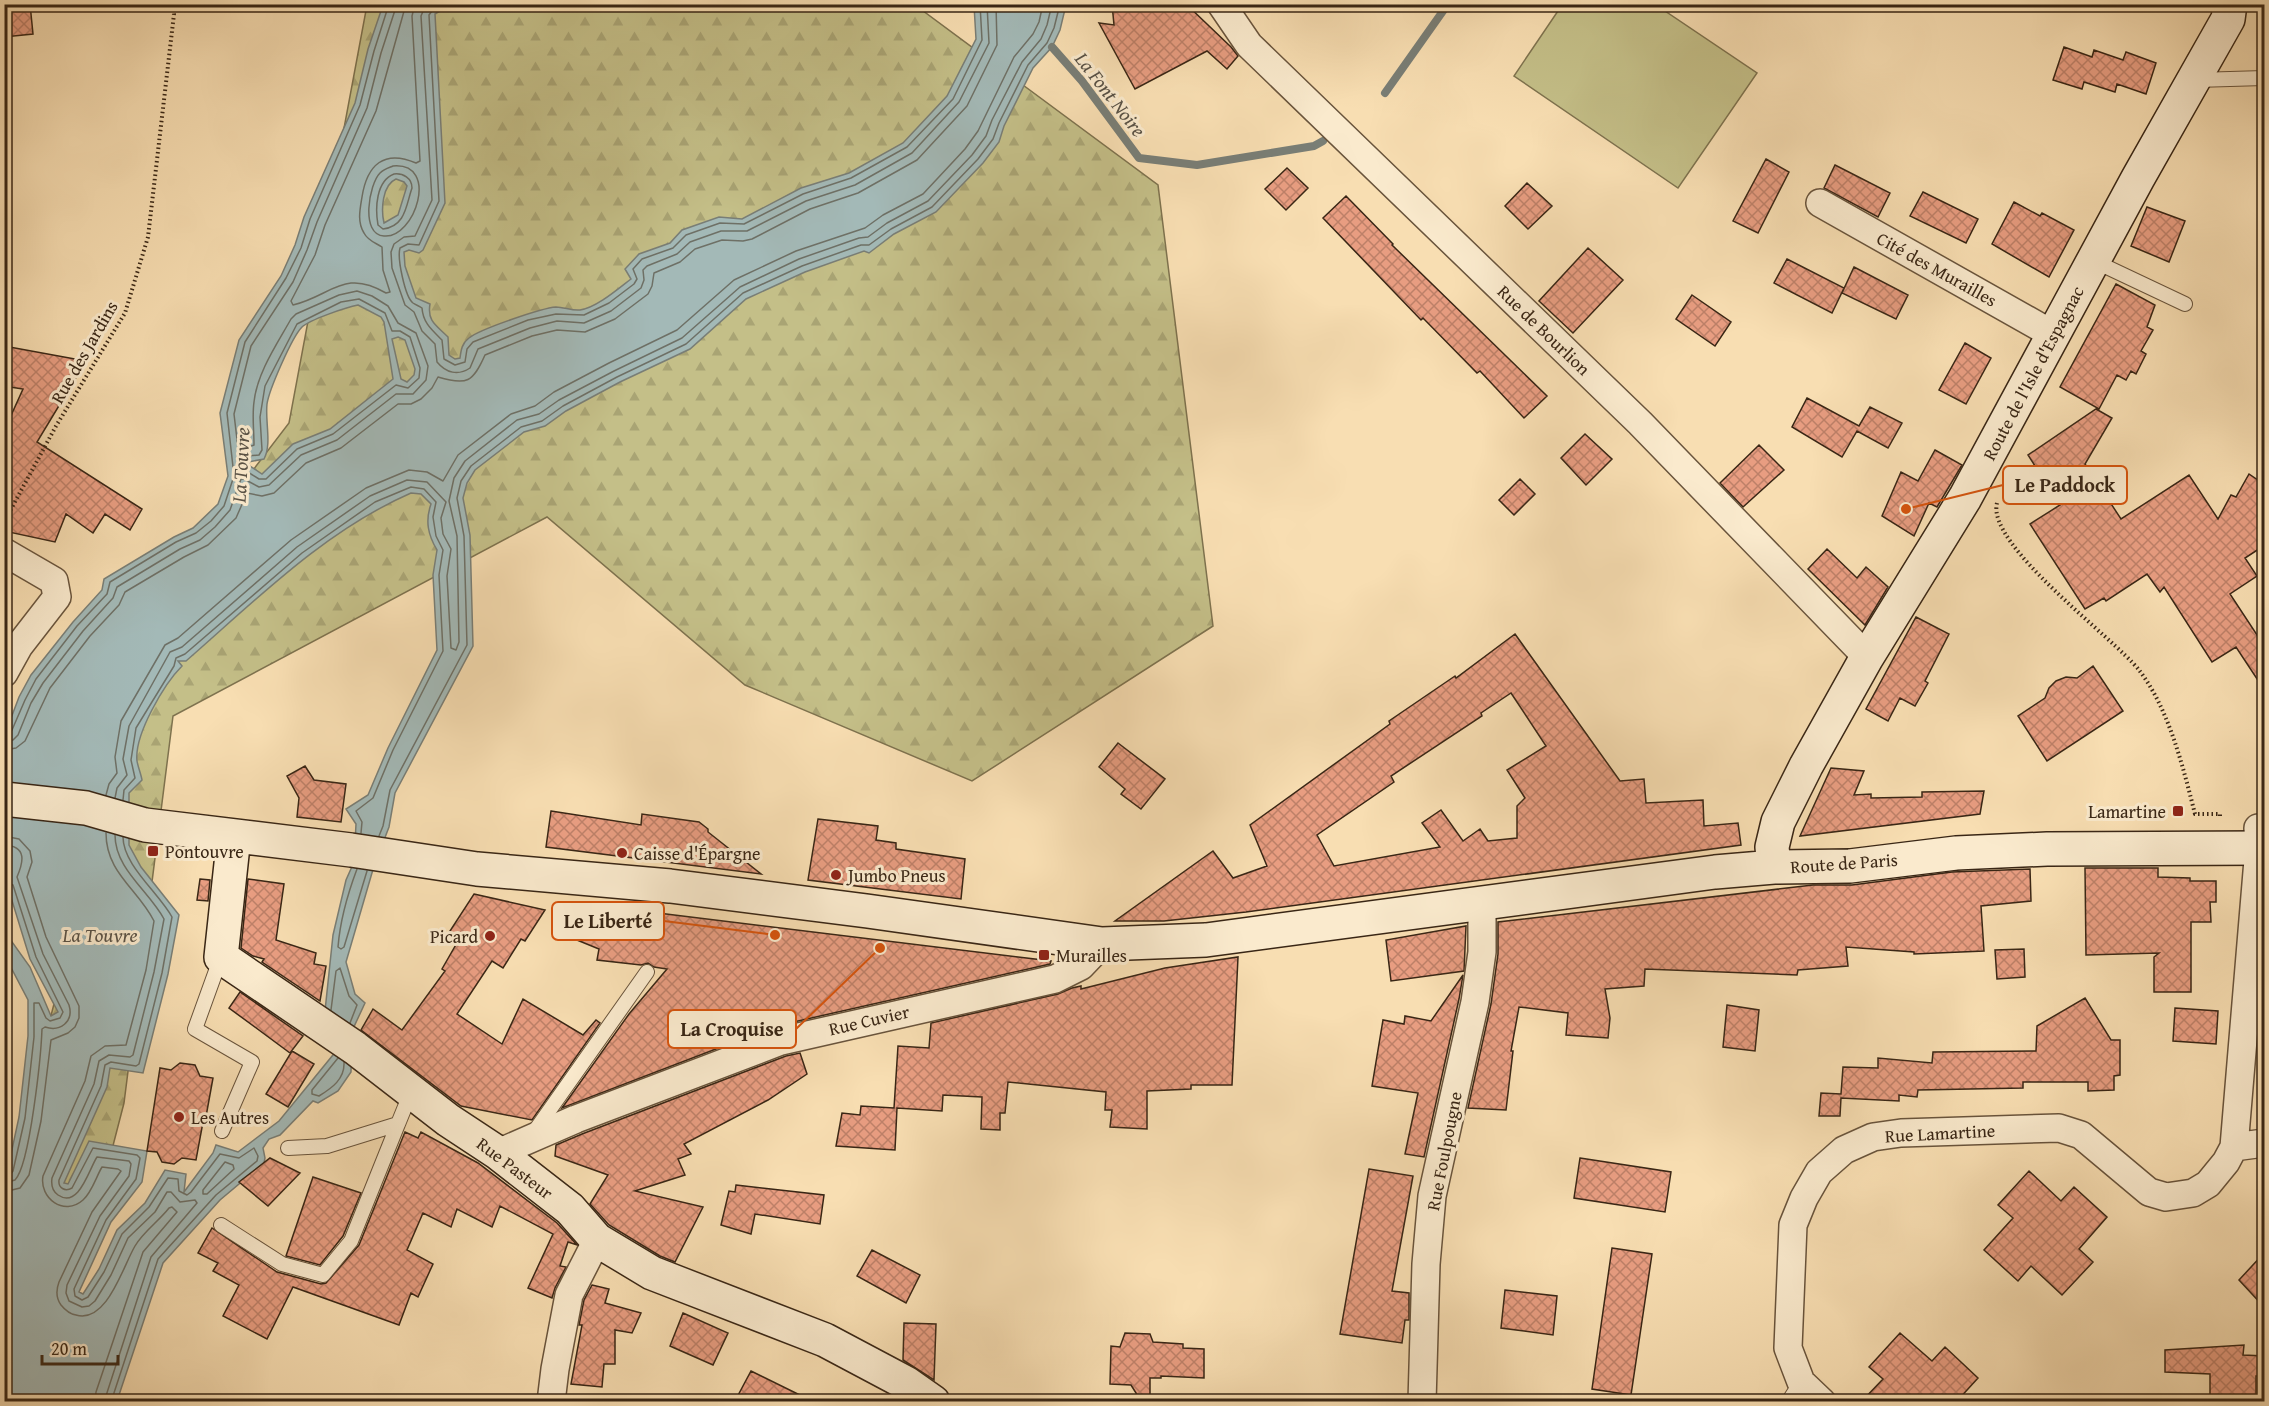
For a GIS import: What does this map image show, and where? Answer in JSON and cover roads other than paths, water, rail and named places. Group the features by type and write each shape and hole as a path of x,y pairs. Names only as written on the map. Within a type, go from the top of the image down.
{"main road":[{"name":"Route de l'Isle d'Espagnac","path":"1774,867 1772,847 1778,822 1806,766 1867,657 1965,498 2228,19 2230,4"},
{"path":"4,799 86,808 145,825"},
{"path":"4,821 87,830 145,825"},
{"name":"Route de Paris","path":"145,825 351,850 477,869 693,889 1102,944 1206,940 1715,872 1774,867 1850,866 2047,840 2262,838"},
{"path":"221,957 234,836"},
{"name":"Rue Pasteur","path":"221,957 355,1048 448,1120 498,1153 570,1209 597,1240 652,1274 825,1340 906,1383 933,1401"}],"street":[{"name":"Rue de Bourlion","path":"1218,8 1249,45 1640,423 1867,657"},
{"name":"Cité des Murailles","path":"1820,203 2054,335"},
{"path":"4,552 54,581 57,597 12,642 4,673"},
{"path":"2262,838 2234,1148 2265,1143"},
{"name":"Rue Foulpougne","path":"1422,1401 1426,1264 1432,1196 1476,1002 1482,952 1482,902"},
{"name":"Rue Cuvier","path":"498,1153 530,1138 781,1041 1055,979 1081,966 1102,944"},
{"name":"Rue Lamartine","path":"1795,1392 1788,1348 1793,1226 1804,1198 1819,1172 1844,1150 1873,1137 1901,1133 2059,1128 2081,1135 2149,1192 2166,1197 2193,1193 2208,1184 2234,1148"},
{"path":"551,1401 569,1295 597,1240"},
{"path":"1795,1392 1822,1401"}],"lane":[{"path":"2194,80 2265,78"},
{"path":"2094,261 2185,304"},
{"path":"221,957 195,1029 252,1062 222,1131"},
{"path":"530,1138 647,972"},
{"path":"220,1225 282,1264 323,1275 351,1241 411,1092"},
{"path":"288,1148 327,1146 398,1124"}],"water":[{"name":"La Touvre","path":"383,5 443,5 443,9 435,14 445,203 423,250 419,253 409,250 404,252 405,266 416,298 430,304 431,319 448,337 449,355 455,359 460,358 463,344 469,338 498,324 549,308 580,310 600,302 631,279 625,269 639,254 670,243 682,230 719,217 742,219 801,188 849,173 903,143 947,96 976,39 974,5 1066,5 1060,30 1052,47 1033,68 1004,126 999,142 983,163 936,212 894,234 869,253 864,251 805,272 746,299 690,349 620,382 566,411 545,426 524,432 475,470 467,483 463,498 470,535 473,646 395,793 389,827 374,866 346,962 355,994 365,1003 352,1031 351,1072 338,1091 318,1103 313,1101 280,1135 269,1139 263,1148 264,1163 220,1200 163,1263 117,1401 5,1401 5,1182 19,1117 28,1036 28,1000 5,956 5,932 30,967 51,1016 58,1012 30,959 5,878 5,871 10,861 5,856 5,734 19,697 31,675 102,590 104,579 193,528 218,504 228,476 220,413 239,340 281,276 295,245 304,217 355,103 368,49","holes":["396,179 407,186 398,215 384,223 385,192 391,182","358,305 381,317 384,322 393,379 330,429 293,444 262,474 248,462 264,459 266,453 267,404 276,376 302,327 329,314","398,337 405,340 415,369 414,375 407,382 401,379 392,339","411,493 421,494 431,504 428,528 437,550 433,575 437,650 388,748 368,795 346,809 356,824 354,862 346,880 333,935 325,1011 337,1050 279,1121 238,1152 216,1145 213,1153 184,1192 186,1174 165,1170 145,1203 117,1230 99,1269 83,1294 79,1292 111,1222 142,1182 147,1151 89,1141 68,1184 64,1183 107,1087 110,1068 143,1073 168,974 179,915 141,867 129,845 129,793 142,780 137,761 137,750 145,724 159,697 182,666 178,661 186,661 292,568 349,527"]}],"waterway":[{"name":"La Font Noire","path":"1385,93 1448,4"},
{"name":"La Font Noire","path":"1052,47 1082,81 1139,158 1197,165 1314,146 1323,141"}],"place":[{"name":"Le Paddock","path":"1906,509"},
{"name":"Lamartine","path":"2178,811"},
{"name":"Pontouvre","path":"153,851"},
{"name":"Caisse d'Épargne","path":"622,853"},
{"name":"Jumbo Pneus","path":"836,875"},
{"name":"Le Liberté","path":"775,935"},
{"name":"Picard","path":"490,936"},
{"name":"La Croquise","path":"880,948"},
{"name":"Murailles","path":"1044,955"},
{"name":"Les Autres","path":"179,1117"}]}
